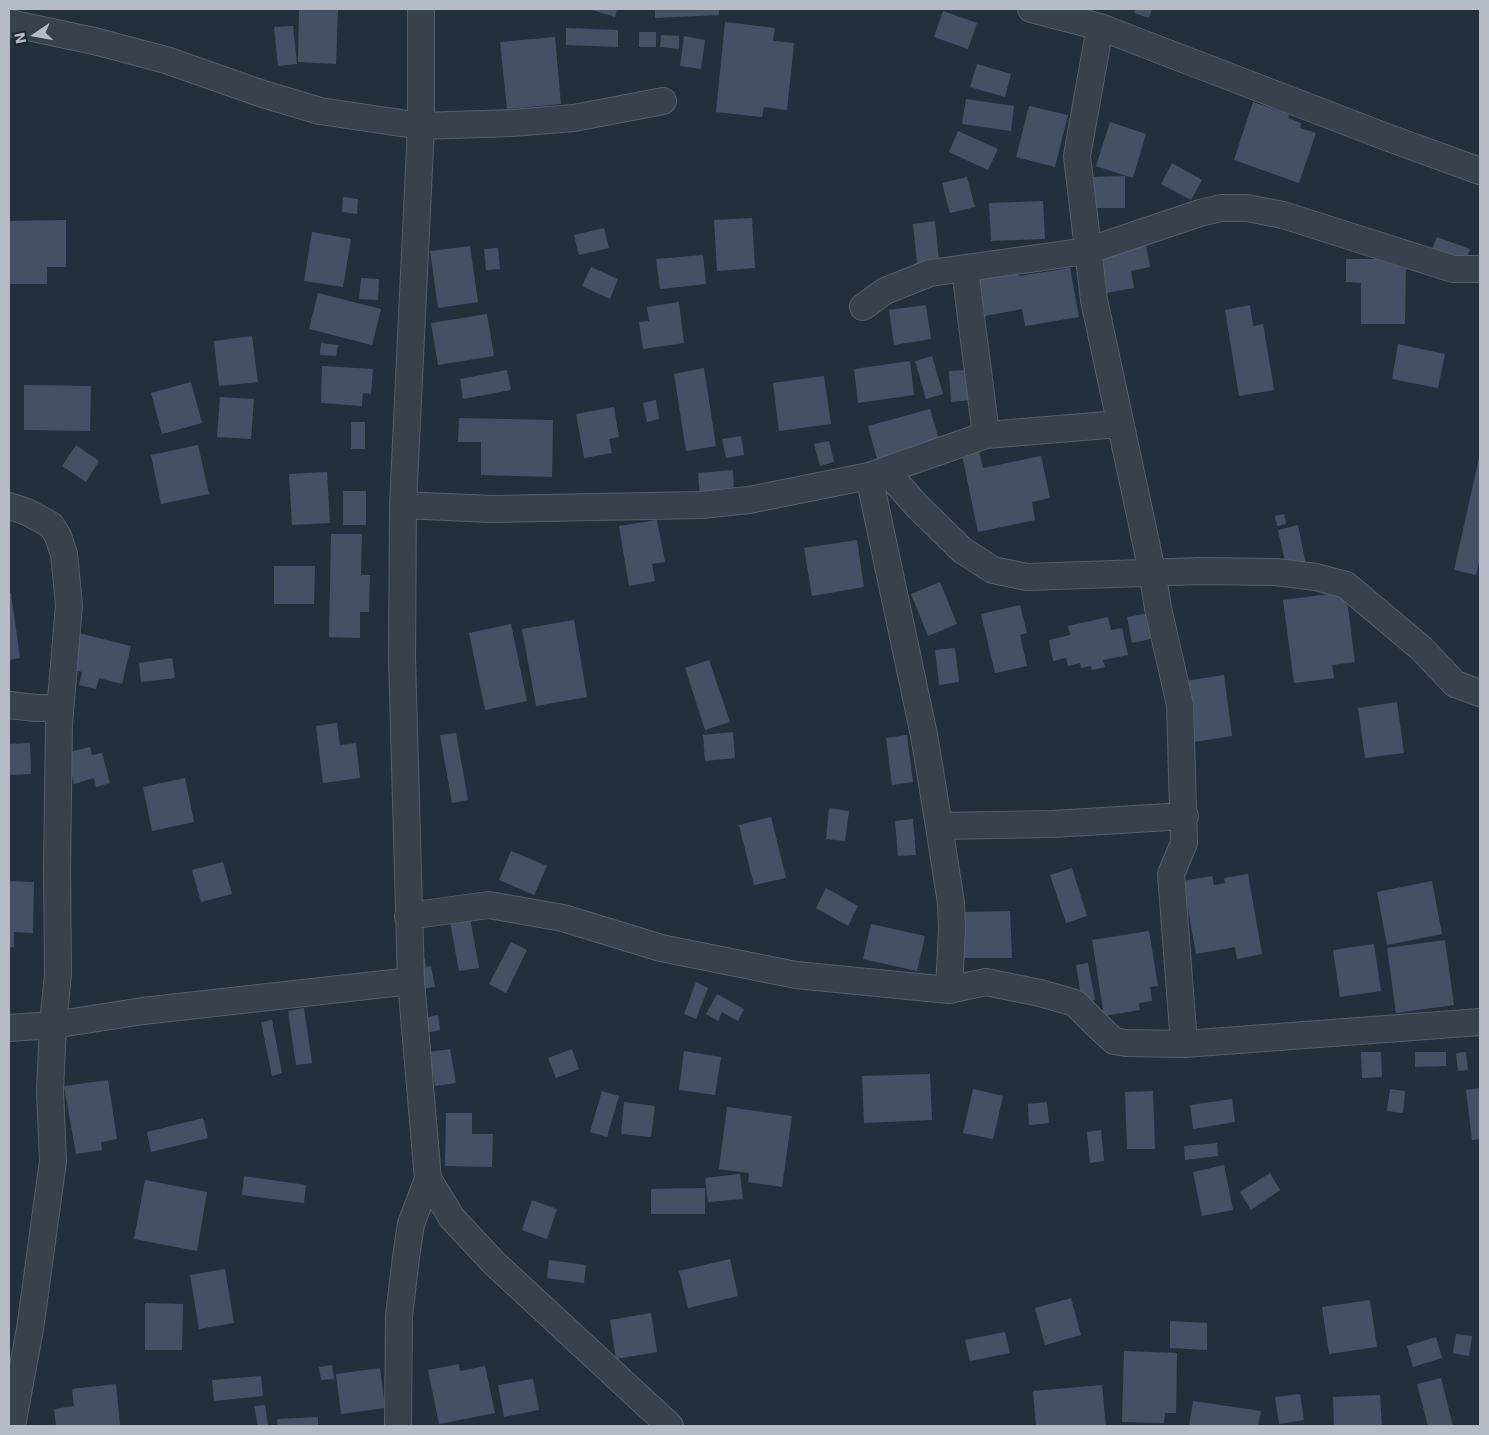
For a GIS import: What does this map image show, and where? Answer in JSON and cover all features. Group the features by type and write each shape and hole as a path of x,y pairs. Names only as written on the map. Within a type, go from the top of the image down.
{"street":[{"path":"398,1426 399,1316 406,1258 411,1224 428,1179 411,981 402,658 403,505 421,126 422,9"},
{"path":"1031,9 1100,27 1380,135 1480,171"},
{"path":"9,23 94,41 166,60 262,94 320,111 421,126 512,123 574,118 663,101"},
{"path":"1100,27 1076,156 1094,300 1180,705 1185,816 1184,843 1171,874 1184,1044"},
{"path":"863,307 885,291 930,274 1087,251 1200,213 1221,208 1247,208 1283,215 1453,269 1480,269"},
{"path":"965,269 986,435"},
{"path":"403,505 492,509 701,505 749,500 877,474 986,435 1120,424"},
{"path":"877,474 917,506 962,550 993,570 1027,577 1152,571 1276,572 1316,577 1346,585 1422,649 1455,684 1480,693"},
{"path":"877,474 940,826 951,903 952,928 949,990"},
{"path":"9,506 27,512 51,525 58,536 64,554 68,604 59,708 58,974 53,1025 50,1091 53,1161 30,1329 12,1426"},
{"path":"9,705 59,708"},
{"path":"940,826 1054,824 1185,816"},
{"path":"408,916 489,905 563,918 661,948 796,975 949,990 986,982 1040,993 1075,1003 1101,1030 1114,1040 1126,1044 1184,1044 1480,1022"},
{"path":"9,1028 53,1025 143,1010 411,981"},
{"path":"428,1179 452,1218 494,1263 670,1426"}],"building":[{"path":"299,9 338,9 336,64 298,62"},
{"path":"589,9 617,9 615,17"},
{"path":"655,9 719,9 719,15 655,18"},
{"path":"1135,9 1152,9 1149,18 1134,13"},
{"path":"943,11 977,23 968,49 934,37"},
{"path":"725,22 775,28 773,41 794,43 787,110 764,107 762,117 716,112"},
{"path":"293,26 297,64 278,66 274,27"},
{"path":"566,28 618,30 618,47 566,45"},
{"path":"639,32 656,32 656,47 639,47"},
{"path":"661,35 679,36 679,49 660,47"},
{"path":"684,36 705,40 701,69 680,66"},
{"path":"555,37 561,104 507,109 500,42"},
{"path":"977,64 1011,74 1005,97 970,87"},
{"path":"966,99 1014,106 1011,131 962,124"},
{"path":"1253,102 1289,114 1288,118 1301,123 1300,128 1316,133 1299,183 1234,160"},
{"path":"1029,106 1068,115 1055,167 1016,157"},
{"path":"1110,122 1146,134 1133,178 1096,166"},
{"path":"958,131 998,149 988,170 949,152"},
{"path":"1172,163 1202,180 1191,200 1161,184"},
{"path":"1125,176 1125,208 1088,208 1088,177"},
{"path":"967,177 975,207 950,213 942,183"},
{"path":"343,197 358,199 357,214 342,212"},
{"path":"1043,201 1045,239 991,241 989,203"},
{"path":"752,218 755,268 717,271 714,220"},
{"path":"66,220 66,267 47,267 47,284 9,284 9,221"},
{"path":"935,221 939,260 917,263 913,224"},
{"path":"604,228 609,248 579,255 574,235"},
{"path":"312,232 351,239 343,287 304,281"},
{"path":"1437,237 1470,249 1464,265 1430,254"},
{"path":"1146,245 1150,267 1131,271 1134,288 1100,294 1093,254"},
{"path":"470,246 478,302 438,308 430,251"},
{"path":"498,248 500,269 486,270 484,249"},
{"path":"703,255 706,284 660,289 656,259"},
{"path":"1346,259 1406,259 1405,324 1361,324 1361,283 1346,282"},
{"path":"1018,266 1019,276 1070,268 1079,317 1025,326 1022,309 985,316 978,273"},
{"path":"591,267 618,279 610,299 582,286"},
{"path":"361,278 379,279 378,300 359,299"},
{"path":"318,293 381,309 372,345 309,329"},
{"path":"679,302 684,343 643,349 639,322 649,321 647,307"},
{"path":"926,305 931,339 894,345 889,310"},
{"path":"1250,305 1253,326 1263,324 1274,390 1239,396 1225,310"},
{"path":"487,314 494,356 438,365 431,323"},
{"path":"252,336 258,382 219,386 214,341"},
{"path":"321,343 338,345 336,356 320,355"},
{"path":"1398,344 1445,354 1438,388 1392,379"},
{"path":"932,356 943,394 926,399 915,361"},
{"path":"910,361 914,395 858,403 854,369"},
{"path":"322,366 373,369 371,394 363,393 362,406 321,403"},
{"path":"704,368 716,446 686,451 674,374"},
{"path":"507,370 511,390 463,399 460,379"},
{"path":"969,370 971,400 951,402 949,371"},
{"path":"824,376 831,424 779,431 773,383"},
{"path":"191,382 202,423 162,434 151,393"},
{"path":"24,385 91,386 90,431 24,430"},
{"path":"220,397 254,399 251,439 217,437"},
{"path":"656,400 659,419 647,422 643,403"},
{"path":"614,407 619,437 609,439 612,453 584,458 576,414"},
{"path":"930,409 941,447 879,466 868,426"},
{"path":"459,418 553,420 552,477 481,475 481,442 458,442"},
{"path":"351,422 365,422 365,449 351,449"},
{"path":"741,436 744,455 726,458 722,439"},
{"path":"829,441 834,462 820,466 814,444"},
{"path":"76,445 99,461 86,482 62,466"},
{"path":"198,445 209,494 161,504 151,455"},
{"path":"979,451 983,468 1041,456 1050,498 1032,502 1035,520 978,532 962,455"},
{"path":"1479,458 1480,558 1476,575 1454,570"},
{"path":"733,470 734,495 700,497 698,473"},
{"path":"327,472 330,523 292,525 289,474"},
{"path":"343,491 366,491 366,525 343,525"},
{"path":"1284,514 1286,524 1277,526 1275,516"},
{"path":"657,520 665,562 652,564 655,581 629,586 619,526"},
{"path":"1298,525 1306,565 1287,570 1278,530"},
{"path":"331,534 362,534 361,575 370,575 369,612 360,612 360,638 329,637"},
{"path":"857,540 864,587 812,596 804,548"},
{"path":"274,566 315,566 314,604 274,604"},
{"path":"940,582 957,624 928,636 911,594"},
{"path":"1346,592 1355,662 1332,665 1334,678 1294,683 1283,600"},
{"path":"9,593 11,593 20,658 9,660"},
{"path":"1020,605 1027,633 1020,635 1027,666 995,673 981,614"},
{"path":"1150,613 1155,638 1132,643 1127,617"},
{"path":"1108,617 1111,630 1122,628 1128,655 1103,660 1105,667 1092,670 1091,666 1081,668 1080,663 1068,666 1066,658 1053,661 1049,640 1070,635 1068,626"},
{"path":"574,620 587,697 536,706 522,629"},
{"path":"511,624 527,701 485,710 469,633"},
{"path":"74,632 131,646 122,684 99,678 96,689 79,685 82,672 65,668"},
{"path":"955,648 959,682 939,685 935,650"},
{"path":"172,658 175,678 141,682 139,663"},
{"path":"709,660 730,722 705,730 685,668"},
{"path":"1224,675 1232,736 1194,742 1185,681"},
{"path":"1397,702 1404,753 1365,758 1358,708"},
{"path":"337,723 340,745 356,743 360,778 323,783 316,726"},
{"path":"733,732 735,758 705,761 703,735"},
{"path":"456,733 468,800 452,803 440,735"},
{"path":"907,735 913,782 892,785 886,738"},
{"path":"30,743 31,774 9,775 9,744"},
{"path":"90,747 92,755 102,753 110,783 96,787 94,778 74,784 66,753"},
{"path":"185,778 194,822 152,831 143,787"},
{"path":"829,808 849,811 845,841 826,839"},
{"path":"771,817 786,878 754,885 739,825"},
{"path":"913,819 916,855 898,856 895,821"},
{"path":"511,851 547,866 534,895 499,880"},
{"path":"223,862 232,894 201,902 192,870"},
{"path":"1072,868 1087,916 1066,923 1050,875"},
{"path":"1248,874 1262,954 1237,959 1235,947 1196,954 1183,881 1212,876 1214,885 1225,883 1224,878"},
{"path":"9,881 34,882 33,933 14,932 14,947 9,947"},
{"path":"1432,881 1442,934 1387,945 1377,892"},
{"path":"826,888 858,906 848,926 816,908"},
{"path":"1010,911 1012,958 963,958 963,912"},
{"path":"470,918 479,968 459,971 450,922"},
{"path":"871,924 925,936 917,971 863,959"},
{"path":"1149,931 1158,986 1150,987 1152,1001 1139,1003 1140,1010 1104,1016 1092,940"},
{"path":"1445,940 1454,1005 1396,1013 1387,948"},
{"path":"511,942 527,950 506,993 489,984"},
{"path":"1374,944 1381,991 1340,997 1333,950"},
{"path":"425,959 426,967 431,966 435,987 422,989 417,960"},
{"path":"1088,963 1095,1000 1082,1002 1076,965"},
{"path":"696,982 708,988 696,1019 684,1014"},
{"path":"717,994 744,1009 738,1021 722,1012 718,1021 706,1014"},
{"path":"304,1008 312,1063 296,1065 288,1011"},
{"path":"438,1015 440,1030 426,1033 423,1018"},
{"path":"272,1020 282,1073 272,1076 261,1022"},
{"path":"450,1049 456,1083 435,1086 429,1052"},
{"path":"572,1049 579,1069 556,1078 548,1058"},
{"path":"684,1051 721,1057 715,1095 679,1090"},
{"path":"1361,1052 1381,1052 1382,1077 1362,1078"},
{"path":"1415,1052 1446,1052 1446,1066 1415,1067"},
{"path":"1466,1052 1468,1070 1458,1071 1456,1053"},
{"path":"930,1074 932,1120 864,1123 862,1076"},
{"path":"108,1080 117,1139 101,1142 102,1150 76,1154 64,1086"},
{"path":"1480,1088 1480,1139 1472,1140 1466,1090"},
{"path":"973,1089 1003,1096 993,1139 963,1133"},
{"path":"1390,1089 1405,1091 1403,1113 1387,1111"},
{"path":"602,1091 619,1096 607,1137 590,1132"},
{"path":"1153,1091 1155,1149 1127,1149 1125,1092"},
{"path":"1232,1099 1235,1122 1193,1129 1190,1105"},
{"path":"624,1102 655,1106 651,1137 621,1134"},
{"path":"1047,1102 1049,1123 1029,1125 1028,1104"},
{"path":"727,1107 792,1116 782,1187 748,1182 749,1173 719,1169"},
{"path":"446,1113 472,1113 472,1134 493,1134 492,1167 445,1166"},
{"path":"203,1118 208,1138 151,1152 147,1132"},
{"path":"1101,1130 1104,1161 1090,1163 1087,1132"},
{"path":"1217,1143 1218,1156 1185,1160 1184,1146"},
{"path":"1224,1165 1233,1210 1202,1216 1193,1172"},
{"path":"1270,1173 1280,1190 1251,1210 1240,1192"},
{"path":"740,1174 743,1199 708,1202 705,1178"},
{"path":"244,1176 306,1185 304,1203 242,1195"},
{"path":"145,1180 207,1192 197,1251 134,1239"},
{"path":"705,1188 705,1214 651,1214 651,1189"},
{"path":"532,1200 557,1209 547,1239 522,1230"},
{"path":"730,1259 738,1296 688,1308 679,1271"},
{"path":"549,1260 586,1265 584,1283 547,1278"},
{"path":"225,1269 234,1323 199,1329 190,1275"},
{"path":"1071,1298 1081,1335 1045,1345 1035,1308"},
{"path":"1370,1300 1377,1347 1329,1354 1322,1307"},
{"path":"145,1303 183,1304 182,1350 145,1350"},
{"path":"651,1313 657,1352 616,1359 610,1320"},
{"path":"1170,1321 1207,1323 1207,1350 1170,1348"},
{"path":"1005,1332 1010,1353 970,1361 965,1340"},
{"path":"1456,1334 1472,1336 1469,1356 1453,1353"},
{"path":"1436,1337 1442,1358 1413,1367 1407,1346"},
{"path":"1124,1351 1177,1353 1176,1413 1165,1413 1164,1423 1122,1422"},
{"path":"459,1364 460,1371 485,1366 495,1413 439,1424 428,1370"},
{"path":"332,1365 334,1379 321,1380 319,1367"},
{"path":"380,1368 385,1408 341,1414 336,1374"},
{"path":"261,1376 263,1396 214,1401 212,1380"},
{"path":"1441,1378 1453,1426 1428,1426 1417,1384"},
{"path":"533,1379 539,1410 504,1417 498,1385"},
{"path":"116,1384 120,1426 56,1426 54,1409 74,1406 72,1389"},
{"path":"1102,1385 1106,1426 1036,1426 1033,1391"},
{"path":"1300,1394 1304,1420 1279,1424 1275,1397"},
{"path":"1380,1395 1382,1426 1334,1426 1333,1397"},
{"path":"1193,1401 1261,1411 1258,1426 1189,1426"},
{"path":"265,1405 268,1425 258,1426 254,1406"},
{"path":"318,1417 318,1426 278,1426 277,1419"}]}
